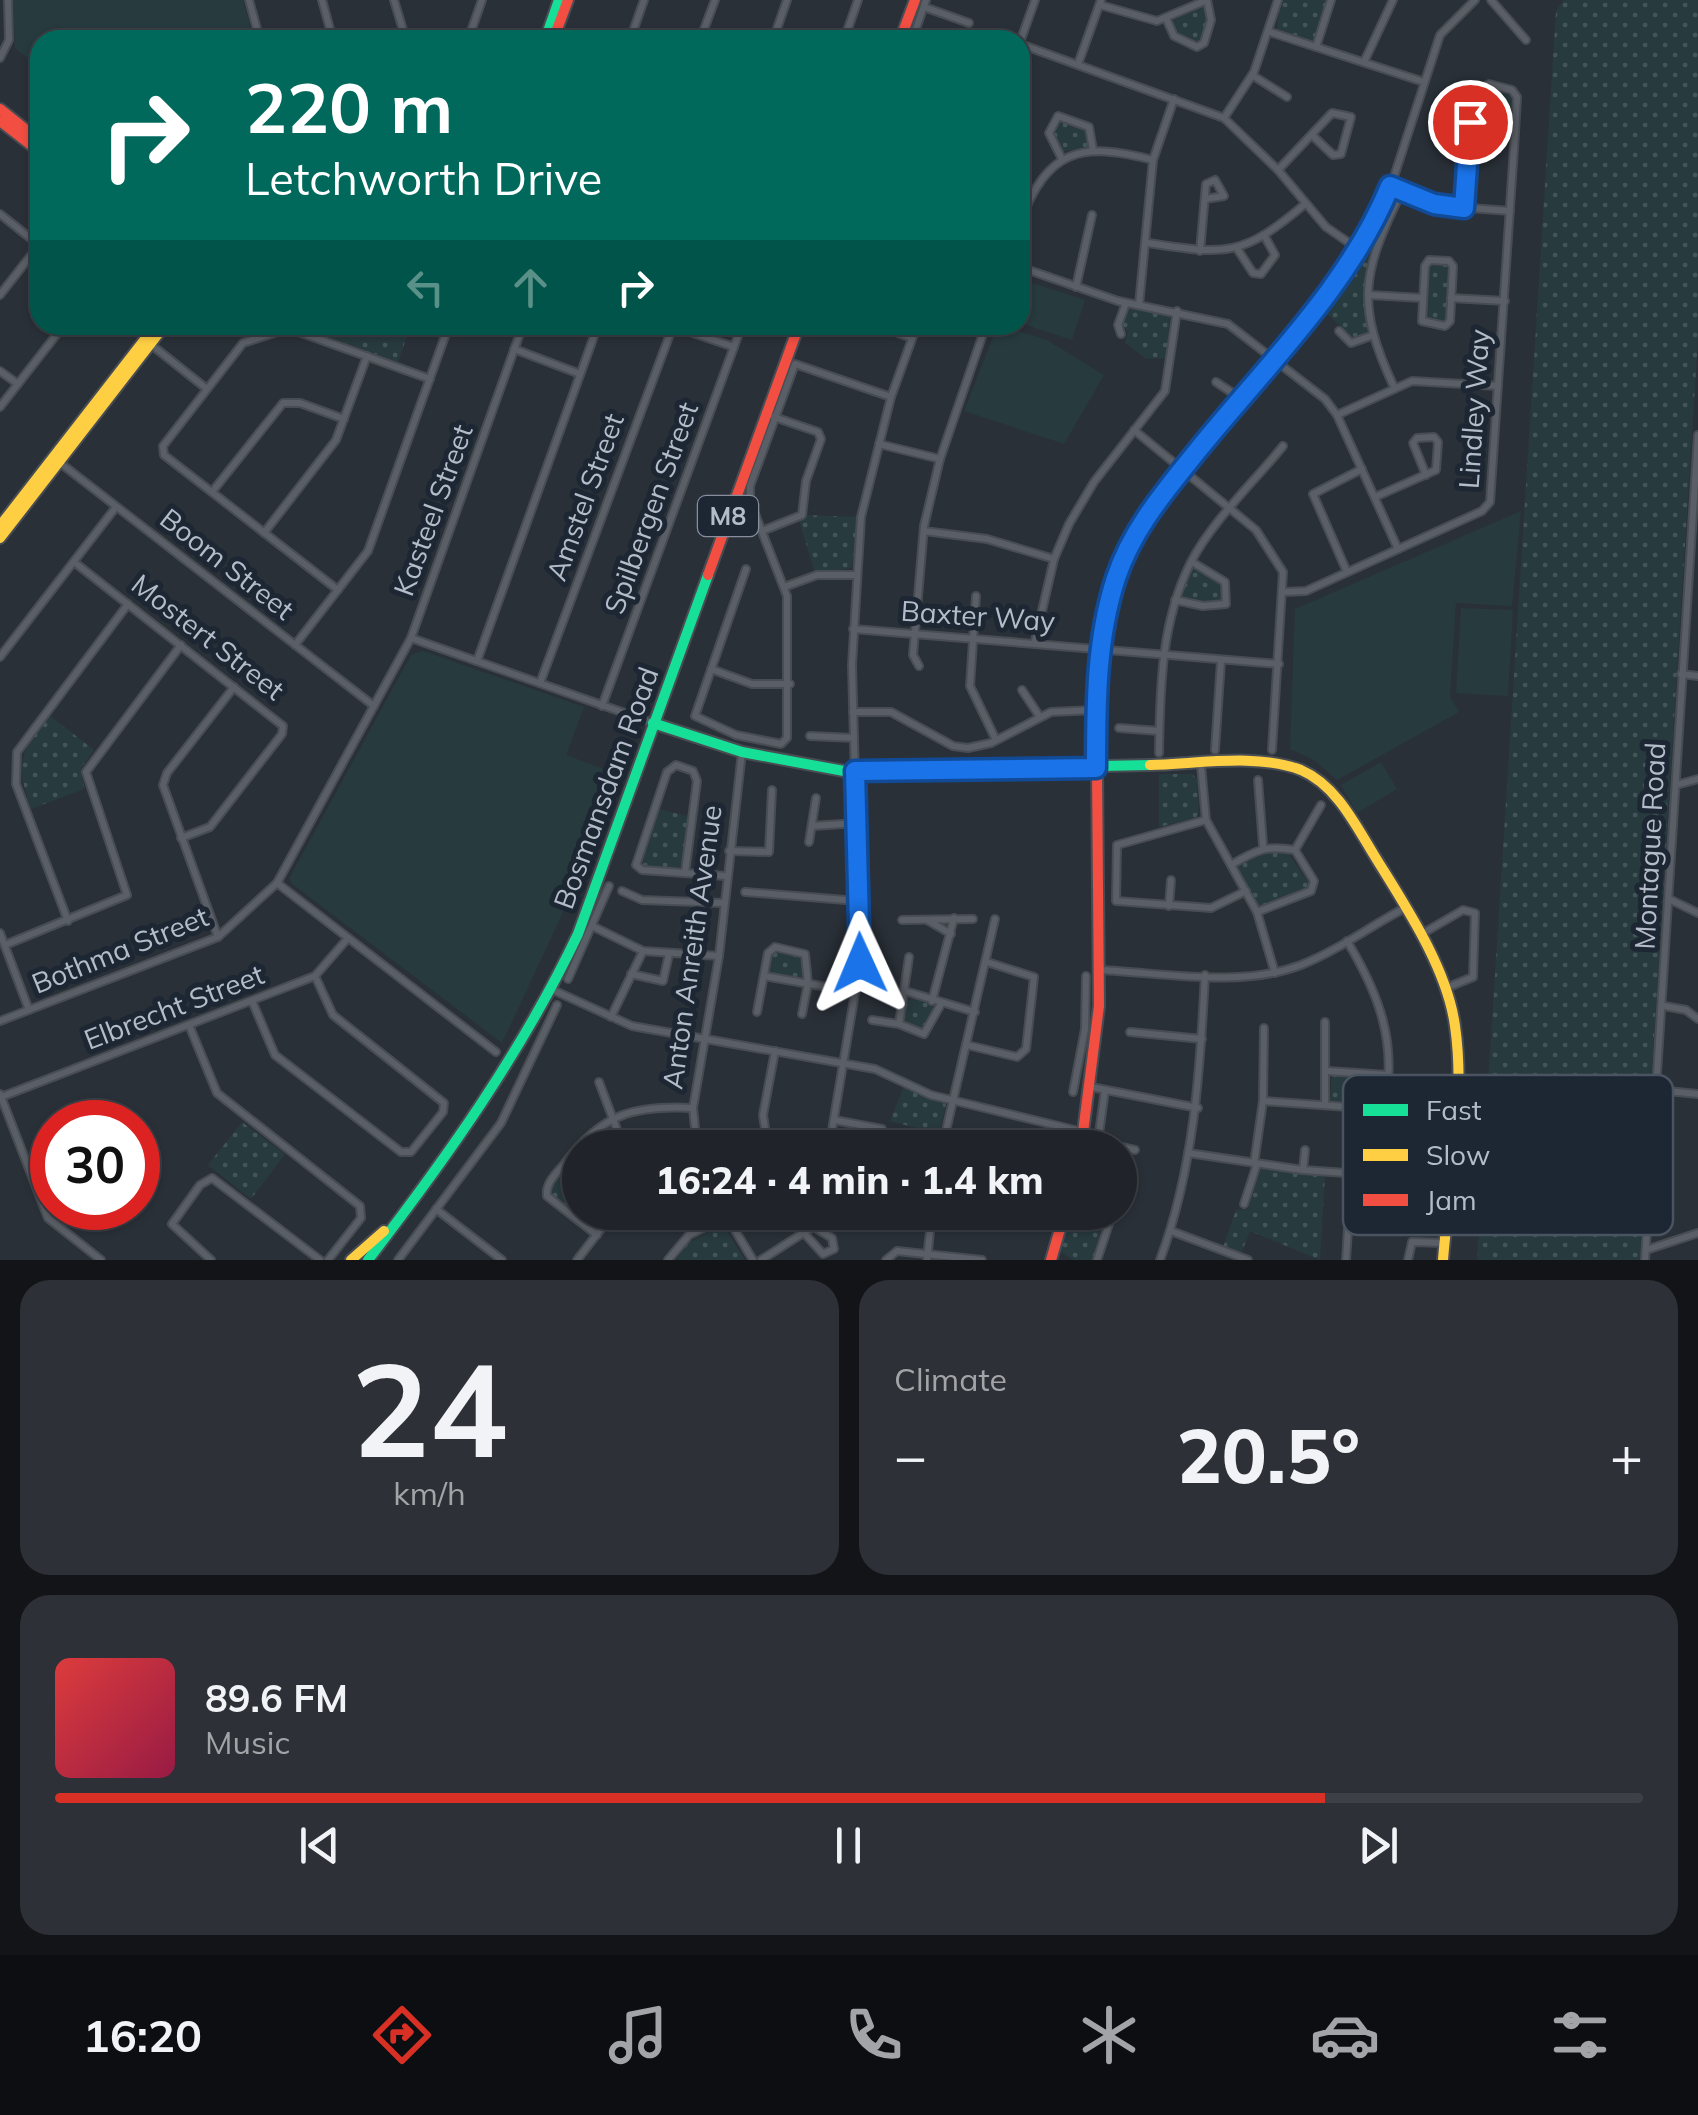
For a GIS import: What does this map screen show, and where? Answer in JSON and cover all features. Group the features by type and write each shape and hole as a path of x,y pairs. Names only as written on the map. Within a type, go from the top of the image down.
{"street":[{"path":"0,58 9,40 8,0"},
{"path":"249,0 257,30"},
{"path":"322,0 330,30"},
{"path":"394,0 403,30"},
{"path":"472,30 482,0"},
{"path":"548,30 559,0"},
{"path":"557,30 568,0"},
{"path":"634,30 644,0"},
{"path":"704,30 715,0"},
{"path":"776,30 787,0"},
{"path":"848,30 858,0"},
{"path":"1025,30 1035,0"},
{"path":"1078,64 1100,2 1148,20 1166,18 1207,0 1211,15 1204,43 1198,47 1177,39 1166,18"},
{"path":"1224,118 1252,76 1278,0"},
{"path":"1316,47 1331,0"},
{"path":"1364,62 1393,0"},
{"path":"1084,1130 1098,1031 1101,970 1096,710 1108,607 1127,551 1183,469 1358,250 1390,186 1444,29 1476,0"},
{"path":"1491,0 1526,40"},
{"path":"921,2 968,23"},
{"path":"906,30 921,2"},
{"path":"914,30 921,2"},
{"path":"1270,32 1424,82"},
{"path":"1030,47 1224,118 1278,170 1326,227 1358,250"},
{"path":"1252,76 1287,97"},
{"name":"Lindley Way","path":"1284,592 1306,591 1488,505 1517,97 1512,90 1489,84 1480,88 1470,122 1464,208"},
{"path":"1139,305 1153,160 1174,99"},
{"path":"0,109 30,133"},
{"path":"1278,170 1314,137 1334,111 1351,117 1341,154 1332,154 1314,137"},
{"path":"1062,159 1049,134 1058,116 1089,127 1092,150"},
{"path":"0,121 30,144"},
{"path":"1030,198 1035,186 1062,159 1092,150 1153,160"},
{"path":"1390,186 1434,204 1510,212"},
{"path":"1394,387 1370,336 1369,296 1372,254 1402,191"},
{"path":"1200,251 1206,199"},
{"path":"1148,243 1200,251 1238,250 1305,204"},
{"path":"0,214 30,237"},
{"path":"1076,287 1092,215"},
{"path":"1238,250 1253,273 1261,274 1274,255 1264,234"},
{"path":"0,295 30,258"},
{"path":"1430,260 1452,264 1451,298 1450,321 1445,326 1423,322 1424,266 1430,260"},
{"path":"1030,270 1126,303 1228,324 1274,356 1337,414 1398,549"},
{"path":"1369,296 1423,298"},
{"path":"1451,298 1504,301"},
{"path":"1121,334 1118,325 1126,303"},
{"path":"1035,641 1054,559 1083,498 1165,391 1177,311"},
{"path":"1339,331 1351,344 1370,336"},
{"path":"0,406 56,335"},
{"path":"148,342 151,335"},
{"path":"0,538 155,335"},
{"path":"268,335 243,344 162,450 338,590"},
{"path":"308,335 430,380"},
{"path":"295,645 372,541 446,335"},
{"name":"Kasteel Street","path":"374,706 411,638 519,335"},
{"path":"476,661 594,335"},
{"name":"Amstel Street","path":"540,683 668,335"},
{"path":"698,335 734,347"},
{"name":"Spilbergen Street","path":"602,706 738,335"},
{"name":"Bosmansdam Road","path":"368,1260 493,1094 553,990 578,934 787,369 795,335"},
{"path":"904,335 912,338"},
{"path":"832,1130 856,992 856,575 864,503 878,444 913,335"},
{"path":"919,666 913,655 924,532 940,459 983,335"},
{"path":"148,342 207,389"},
{"path":"514,349 580,374"},
{"path":"264,533 336,440 367,356"},
{"path":"746,569 695,712 698,721 736,734 784,742 790,717 790,684 784,587 748,492 787,369 802,364 891,397"},
{"path":"0,372 18,384"},
{"path":"1337,414 1394,387 1421,381 1499,386"},
{"path":"1216,382 1240,398"},
{"path":"212,492 283,403 300,403 344,420"},
{"path":"762,531 802,514 806,481 821,439 816,432 774,417"},
{"path":"1134,430 1256,530 1280,566 1284,592 1272,750"},
{"name":"Montague Road","path":"1658,1075 1698,435"},
{"path":"1375,497 1426,475 1437,468 1438,442 1434,438 1417,438 1413,443 1426,475"},
{"path":"878,444 940,459"},
{"path":"1158,752 1164,657 1174,600 1192,562 1284,446"},
{"path":"0,526 56,460"},
{"name":"Boom Street","path":"56,460 374,706"},
{"path":"1347,572 1313,494 1362,469"},
{"path":"0,657 116,506"},
{"path":"924,532 987,539 1054,559"},
{"name":"Mostert Street","path":"74,562 281,722 283,732 213,823 180,838"},
{"path":"1174,600 1203,606 1226,604 1226,584 1192,562"},
{"path":"784,587 817,576 856,575"},
{"path":"976,596 970,686 996,740"},
{"path":"68,920 16,784 17,752 128,604"},
{"name":"Baxter Way","path":"853,629 1279,664"},
{"path":"411,638 742,752 855,771 1281,764 1316,778 1340,804 1446,988 1456,1040 1454,1075"},
{"path":"4,945 122,900 128,893 86,772 181,645"},
{"path":"1216,750 1222,660"},
{"path":"711,670 752,684 790,684"},
{"path":"1681,674 1698,676"},
{"path":"218,937 164,795 166,776 234,686"},
{"path":"1022,690 1040,717"},
{"name":"Bothma Street","path":"0,1021 218,937 277,883 374,706"},
{"path":"853,712 891,712 958,747 980,747 1056,710 1096,710"},
{"path":"1119,728 1159,730"},
{"path":"810,736 854,738"},
{"name":"Anton Anreith Avenue","path":"696,1130 694,1108 718,956 742,752"},
{"path":"684,873 697,778 691,770 676,765 667,772 636,862 642,870 684,873 726,876"},
{"path":"1201,766 1206,820 1257,912 1275,973"},
{"path":"1676,785 1698,779"},
{"path":"1258,780 1262,846"},
{"path":"729,851 769,852 772,790"},
{"path":"809,842 816,798"},
{"path":"1295,850 1321,804"},
{"path":"1206,820 1117,845 1117,902 1214,908 1246,890"},
{"path":"812,826 856,824"},
{"path":"1231,865 1262,846 1295,850"},
{"path":"1257,912 1314,888 1295,850"},
{"path":"1169,906 1171,880"},
{"path":"277,883 496,1052"},
{"path":"568,979 609,886"},
{"path":"622,891 642,900 723,904"},
{"path":"745,892 858,902"},
{"path":"1669,899 1698,913"},
{"path":"1101,970 1205,975 1275,973 1302,965 1402,908"},
{"path":"1418,935 1463,910 1476,914 1473,977 1446,988"},
{"path":"872,1020 926,1034 954,918"},
{"path":"926,919 951,934"},
{"path":"902,920 973,919"},
{"path":"947,1130 996,919"},
{"path":"592,926 643,950 718,956"},
{"path":"0,933 29,1010"},
{"name":"Elbrecht Street","path":"1,1095 314,976 348,938"},
{"path":"1327,1071 1388,1075 1389,1045 1380,1001 1347,941"},
{"path":"757,1012 770,950 796,948 805,954 808,984 802,1014"},
{"path":"612,1018 643,950"},
{"path":"632,974 663,981 669,954"},
{"path":"899,1024 910,957"},
{"path":"967,1046 1016,1057 1026,1049 1034,977 986,962"},
{"path":"1160,1260 1171,1230 1198,1108 1205,975"},
{"path":"252,1001 275,1055 401,1152 411,1152 444,1112 444,1103 333,1015 314,976"},
{"path":"764,976 856,992"},
{"path":"1073,1092 1085,1030 1086,976"},
{"path":"553,990 612,1018 875,1069 954,1101 1072,1130"},
{"path":"905,991 975,1012"},
{"path":"398,1260 502,1123 556,1005"},
{"path":"1664,1006 1686,1010 1698,1019"},
{"path":"1324,1105 1325,1022"},
{"path":"190,1025 216,1094 362,1209 361,1218 328,1260"},
{"path":"1244,1204 1256,1164 1263,1101 1264,1028"},
{"path":"1085,1030 1098,1031"},
{"path":"1130,1032 1202,1039"},
{"path":"765,1130 763,1115 774,1051"},
{"path":"599,1082 618,1130"},
{"path":"1091,1087 1198,1108"},
{"path":"1100,1130 1105,1090"},
{"path":"1673,1092 1698,1094"},
{"path":"1,1095 48,1218 102,1260"},
{"path":"1263,1101 1343,1106"},
{"path":"597,1235 549,1198 546,1189 590,1131 649,1107 694,1108"},
{"path":"834,1120 882,1130"},
{"path":"1303,1170 1305,1150"},
{"path":"1188,1153 1343,1173"},
{"path":"211,1260 172,1224 200,1185 212,1178 320,1260"},
{"name":"Bosmansdam Road","path":"350,1260 418,1196"},
{"path":"436,1210 502,1260"},
{"path":"761,1260 804,1233 816,1227 832,1238 834,1249 823,1254 804,1233"},
{"path":"577,1260 601,1230"},
{"path":"668,1260 698,1230"},
{"path":"734,1230 752,1260"},
{"path":"927,1256 930,1230"},
{"path":"1056,1258 1062,1230"},
{"path":"1097,1260 1106,1230"},
{"path":"1171,1230 1224,1256 1248,1260"},
{"path":"1646,1250 1698,1232"},
{"path":"1346,1260 1348,1235"},
{"path":"1443,1260 1445,1235"},
{"name":"Montague Road","path":"1645,1260 1647,1235"},
{"path":"1408,1260 1412,1242 1444,1243"},
{"path":"886,1260 893,1251 982,1260"}],"green space":[{"path":"13,0 243,0 251,30 30,30 30,60 15,48"},
{"path":"1280,0 1330,0 1313,41 1277,29"},
{"path":"1564,0 1698,0 1698,338 1652,1075 1489,1075 1556,11"},
{"path":"1199,5 1208,9 1203,40 1195,44 1178,37 1171,22"},
{"path":"1486,86 1515,98 1512,136 1471,134"},
{"path":"1058,118 1087,128 1087,147 1061,152 1051,136"},
{"path":"1361,251 1369,256 1367,332 1354,340 1319,306"},
{"path":"1431,262 1448,263 1451,268 1447,321 1425,321 1427,267"},
{"path":"1030,282 1085,300 1072,340 1030,326"},
{"path":"1130,309 1170,315 1166,358 1146,359 1125,342 1128,332 1121,323"},
{"path":"323,335 407,335 398,362"},
{"path":"994,335 1030,335 1047,340 1104,375 1064,444 964,411"},
{"path":"1521,511 1512,606 1456,603 1450,697 1459,712 1337,780 1314,760 1290,749 1295,609"},
{"path":"804,515 858,517 852,568 815,573 799,520"},
{"path":"1197,567 1222,582 1223,603 1203,604 1181,598 1191,570"},
{"path":"1461,608 1513,610 1508,696 1456,693"},
{"path":"423,651 584,707 566,755 614,773 566,906 502,1043 291,883 290,877 411,655"},
{"path":"49,715 94,750 81,768 84,789 31,809 23,780 23,759"},
{"path":"1381,762 1397,789 1357,813 1341,785"},
{"path":"1159,774 1192,774 1197,779 1196,818 1159,827"},
{"path":"656,808 690,817 683,864 677,869 640,865"},
{"path":"1263,850 1289,854 1311,886 1263,907 1257,905 1236,868"},
{"path":"773,950 803,955 802,980 768,973"},
{"path":"918,997 929,1002 934,1013 929,1024 918,1029 907,1024 902,1013 907,1002"},
{"path":"1332,1075 1343,1075 1343,1102 1330,1101"},
{"path":"904,1087 946,1104 940,1130 890,1121"},
{"path":"242,1122 285,1154 251,1199 208,1165"},
{"path":"1261,1169 1325,1175 1320,1260 1250,1231 1241,1254 1223,1247 1236,1210 1248,1209"},
{"path":"562,1174 562,1203 549,1193"},
{"path":"713,1230 726,1230 745,1260 676,1260 688,1243"},
{"path":"1066,1230 1104,1230 1094,1260 1074,1260 1060,1252"},
{"path":"1479,1235 1642,1235 1640,1260 1477,1260"}],"traffic: fast":[{"path":"548,30 559,0"},
{"path":"368,1260 427,1182 508,1062 578,934 708,575"},
{"path":"653,723 742,752 844,771 1150,765"}],"traffic: slow":[{"path":"0,526 148,335"},
{"path":"0,538 157,335"},
{"path":"1150,765 1265,762 1301,770 1324,785 1360,831 1434,959 1455,1026 1459,1075"},
{"path":"351,1260 384,1231"},
{"path":"1443,1260 1446,1235"}],"traffic: jam":[{"path":"557,30 568,0"},
{"path":"904,30 915,0"},
{"path":"0,109 30,133"},
{"path":"0,121 30,144"},
{"path":"708,575 795,335"},
{"path":"1083,1130 1099,1006 1097,768"},
{"path":"1051,1260 1060,1230"}],"route":[{"path":"860,963 855,771 1096,768 1096,710 1108,607 1116,577 1142,524 1350,261 1381,210 1390,186 1434,204 1464,208 1470,122"}]}
